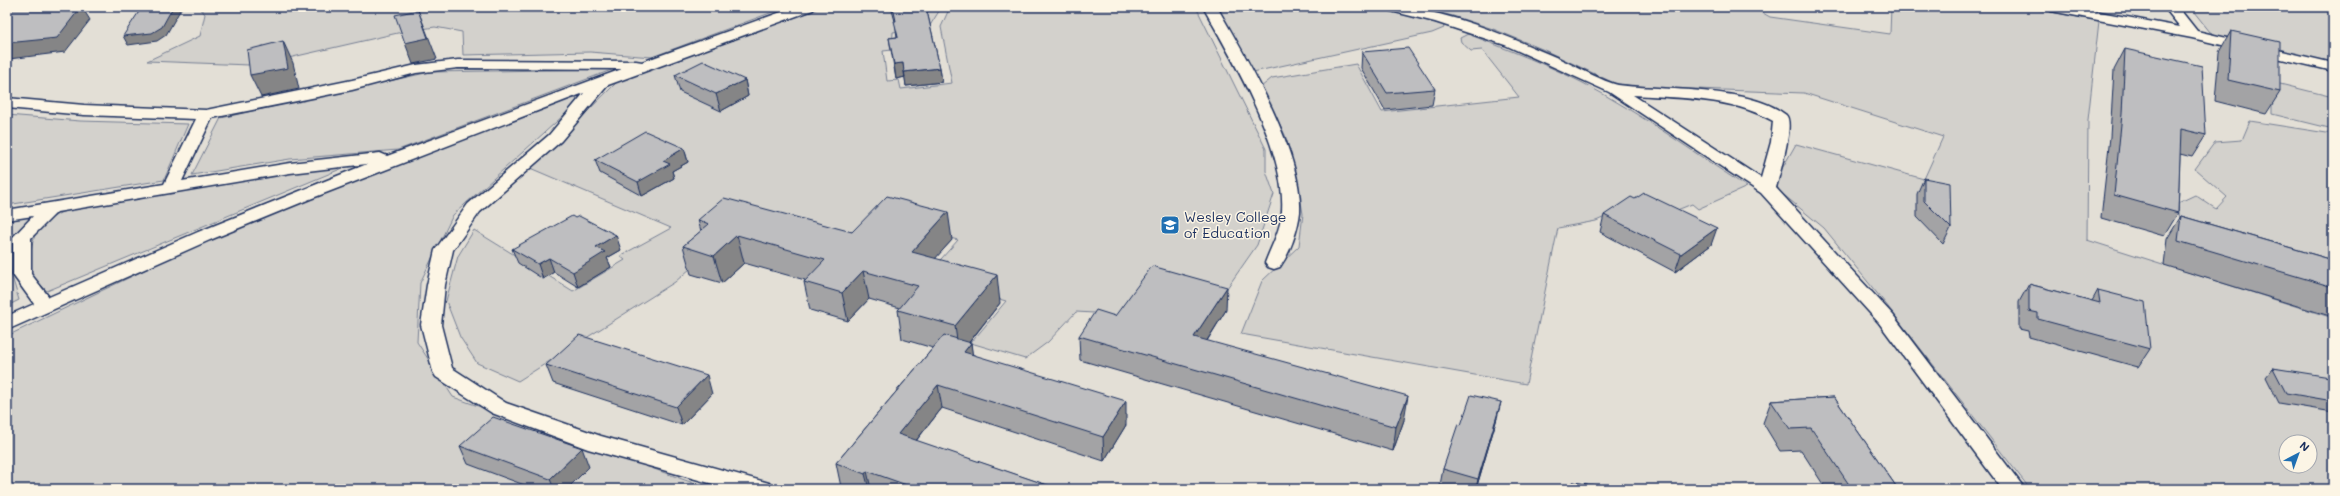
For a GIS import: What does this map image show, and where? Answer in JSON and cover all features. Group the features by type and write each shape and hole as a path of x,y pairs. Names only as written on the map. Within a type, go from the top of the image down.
{"lane":[{"path":"7,324 190,241 397,157 808,7"},
{"path":"1210,7 1235,50 1269,126 1290,179 1291,212 1274,263"},
{"path":"1392,7 1440,19 1510,42 1614,89 1767,189 1886,319 2014,489"},
{"path":"2051,7 2192,34 2333,67"},
{"path":"2171,7 2192,34"},
{"path":"7,103 84,110 206,115 352,85 416,70 458,64 648,65"},
{"path":"602,82 555,138 474,208 444,250 436,285 431,325 443,372 499,408 596,443 761,489"},
{"path":"1614,89 1719,99 1753,104 1770,111 1781,119 1781,131 1767,189"},
{"path":"170,188 206,115"},
{"path":"7,215 290,168 397,157"},
{"path":"45,306 22,275 22,236 52,207"}],"shaded area":[{"name":"Wesley College of Education","path":"7,7 2333,7 2333,489 7,489"},
{"path":"199,7 786,7 652,57 590,52 463,55 462,32 435,27 402,32 271,62 249,65 147,61 200,36 205,14"},
{"path":"822,7 941,8 929,27 893,32 892,50 883,51 887,81 899,80 901,89 952,83 941,27 950,7 1196,7 1266,149 1266,171 1274,194 1257,245 1218,301 1121,323 1094,313 1076,312 1048,342 1025,359 971,343 1006,301 925,277 958,240 892,223 855,257 707,254 675,282 518,381 477,363 460,337 446,301 458,256 474,230 573,291 625,260 620,256 671,228 530,168 619,80"},
{"path":"1216,7 1379,7 1443,25 1444,28 1432,33 1253,72"},
{"path":"1417,7 1752,7 1770,17 1890,34 1891,7 2025,7 2099,21 2088,120 2087,240 2333,318 2333,489 2030,489 1885,303 1824,228 1779,191 1775,181 1796,144 1924,179 1943,137 1804,93 1642,87 1614,83 1542,49 1493,29 1453,16"},
{"path":"2190,7 2316,7 2333,10 2333,64 2218,36 2210,32"},
{"path":"1468,34 1540,63 1583,83 1646,120 1747,187 1698,209 1692,204 1665,215 1637,203 1596,221 1558,228 1526,384 1241,334 1262,281 1299,246 1303,214 1296,172 1285,135 1261,87 1272,78 1356,64 1382,112 1519,97 1482,50 1471,51 1461,42 1460,38"},
{"path":"614,69 398,150 290,159 192,175 221,118 430,72"},
{"path":"2272,82 2333,97 2333,129 2272,114"},
{"path":"575,98 578,101 575,105 453,215 420,283 417,342 453,397 710,489 7,489 7,336 220,234 567,99"},
{"path":"7,115 80,121 188,124 164,180 7,205"},
{"path":"2250,121 2333,134 2333,273 2180,222 2178,203 2195,195 2216,209 2227,197 2195,169 2215,142 2242,140"},
{"path":"355,163 47,291 31,275 31,250 36,233 48,220 70,208"},
{"path":"35,215 8,247 10,270 19,300 7,306 7,221"}],"building":[{"path":"7,7 49,7 46,10 81,7 57,38 7,43"},
{"path":"142,7 173,7 162,27 152,33 123,36"},
{"path":"893,7 926,7 940,68 904,72 903,63 894,64 889,38 898,37 894,21 896,21"},
{"path":"418,10 428,38 405,43 395,15"},
{"path":"2231,31 2280,42 2280,92 2228,80"},
{"path":"283,41 288,68 250,75 247,50"},
{"path":"1408,48 1435,89 1387,93 1362,52"},
{"path":"2125,49 2202,66 2206,135 2181,129 2178,213 2114,195 2122,114"},
{"path":"703,61 745,80 716,94 675,75"},
{"path":"645,131 684,148 663,161 670,164 638,182 595,160"},
{"path":"1924,178 1950,183 1951,228 1924,201"},
{"path":"1644,193 1717,228 1681,254 1604,215 1631,197 1635,199"},
{"path":"887,196 948,212 912,252 997,275 955,326 898,310 918,286 863,271 842,293 804,282 825,260 737,235 714,256 683,246 709,224 698,220 724,198 852,232"},
{"path":"572,216 575,218 579,216 616,235 596,247 605,252 573,272 549,258 538,264 512,249"},
{"path":"2181,216 2333,260 2333,287 2178,241"},
{"path":"1152,266 1227,287 1194,337 1408,396 1396,427 1079,336 1096,310 1115,316"},
{"path":"2029,284 2100,303 2098,290 2145,302 2150,349 2038,319 2038,313 2029,311"},
{"path":"579,335 707,375 676,407 546,365"},
{"path":"944,335 971,343 964,352 1126,401 1103,437 938,385 898,434 1059,489 918,489 867,471 865,474 836,463"},
{"path":"2273,368 2330,377 2333,382 2333,401 2286,393"},
{"path":"1471,395 1501,402 1478,479 1443,469 1458,424 1461,425"},
{"path":"1834,397 1898,489 1852,489 1811,428 1790,429 1771,401"},
{"path":"493,417 582,448 550,479 460,446"},
{"path":"1573,482 1617,489 1573,489"}],"place":[{"name":"Wesley College of Education","path":"1170,225"}]}
